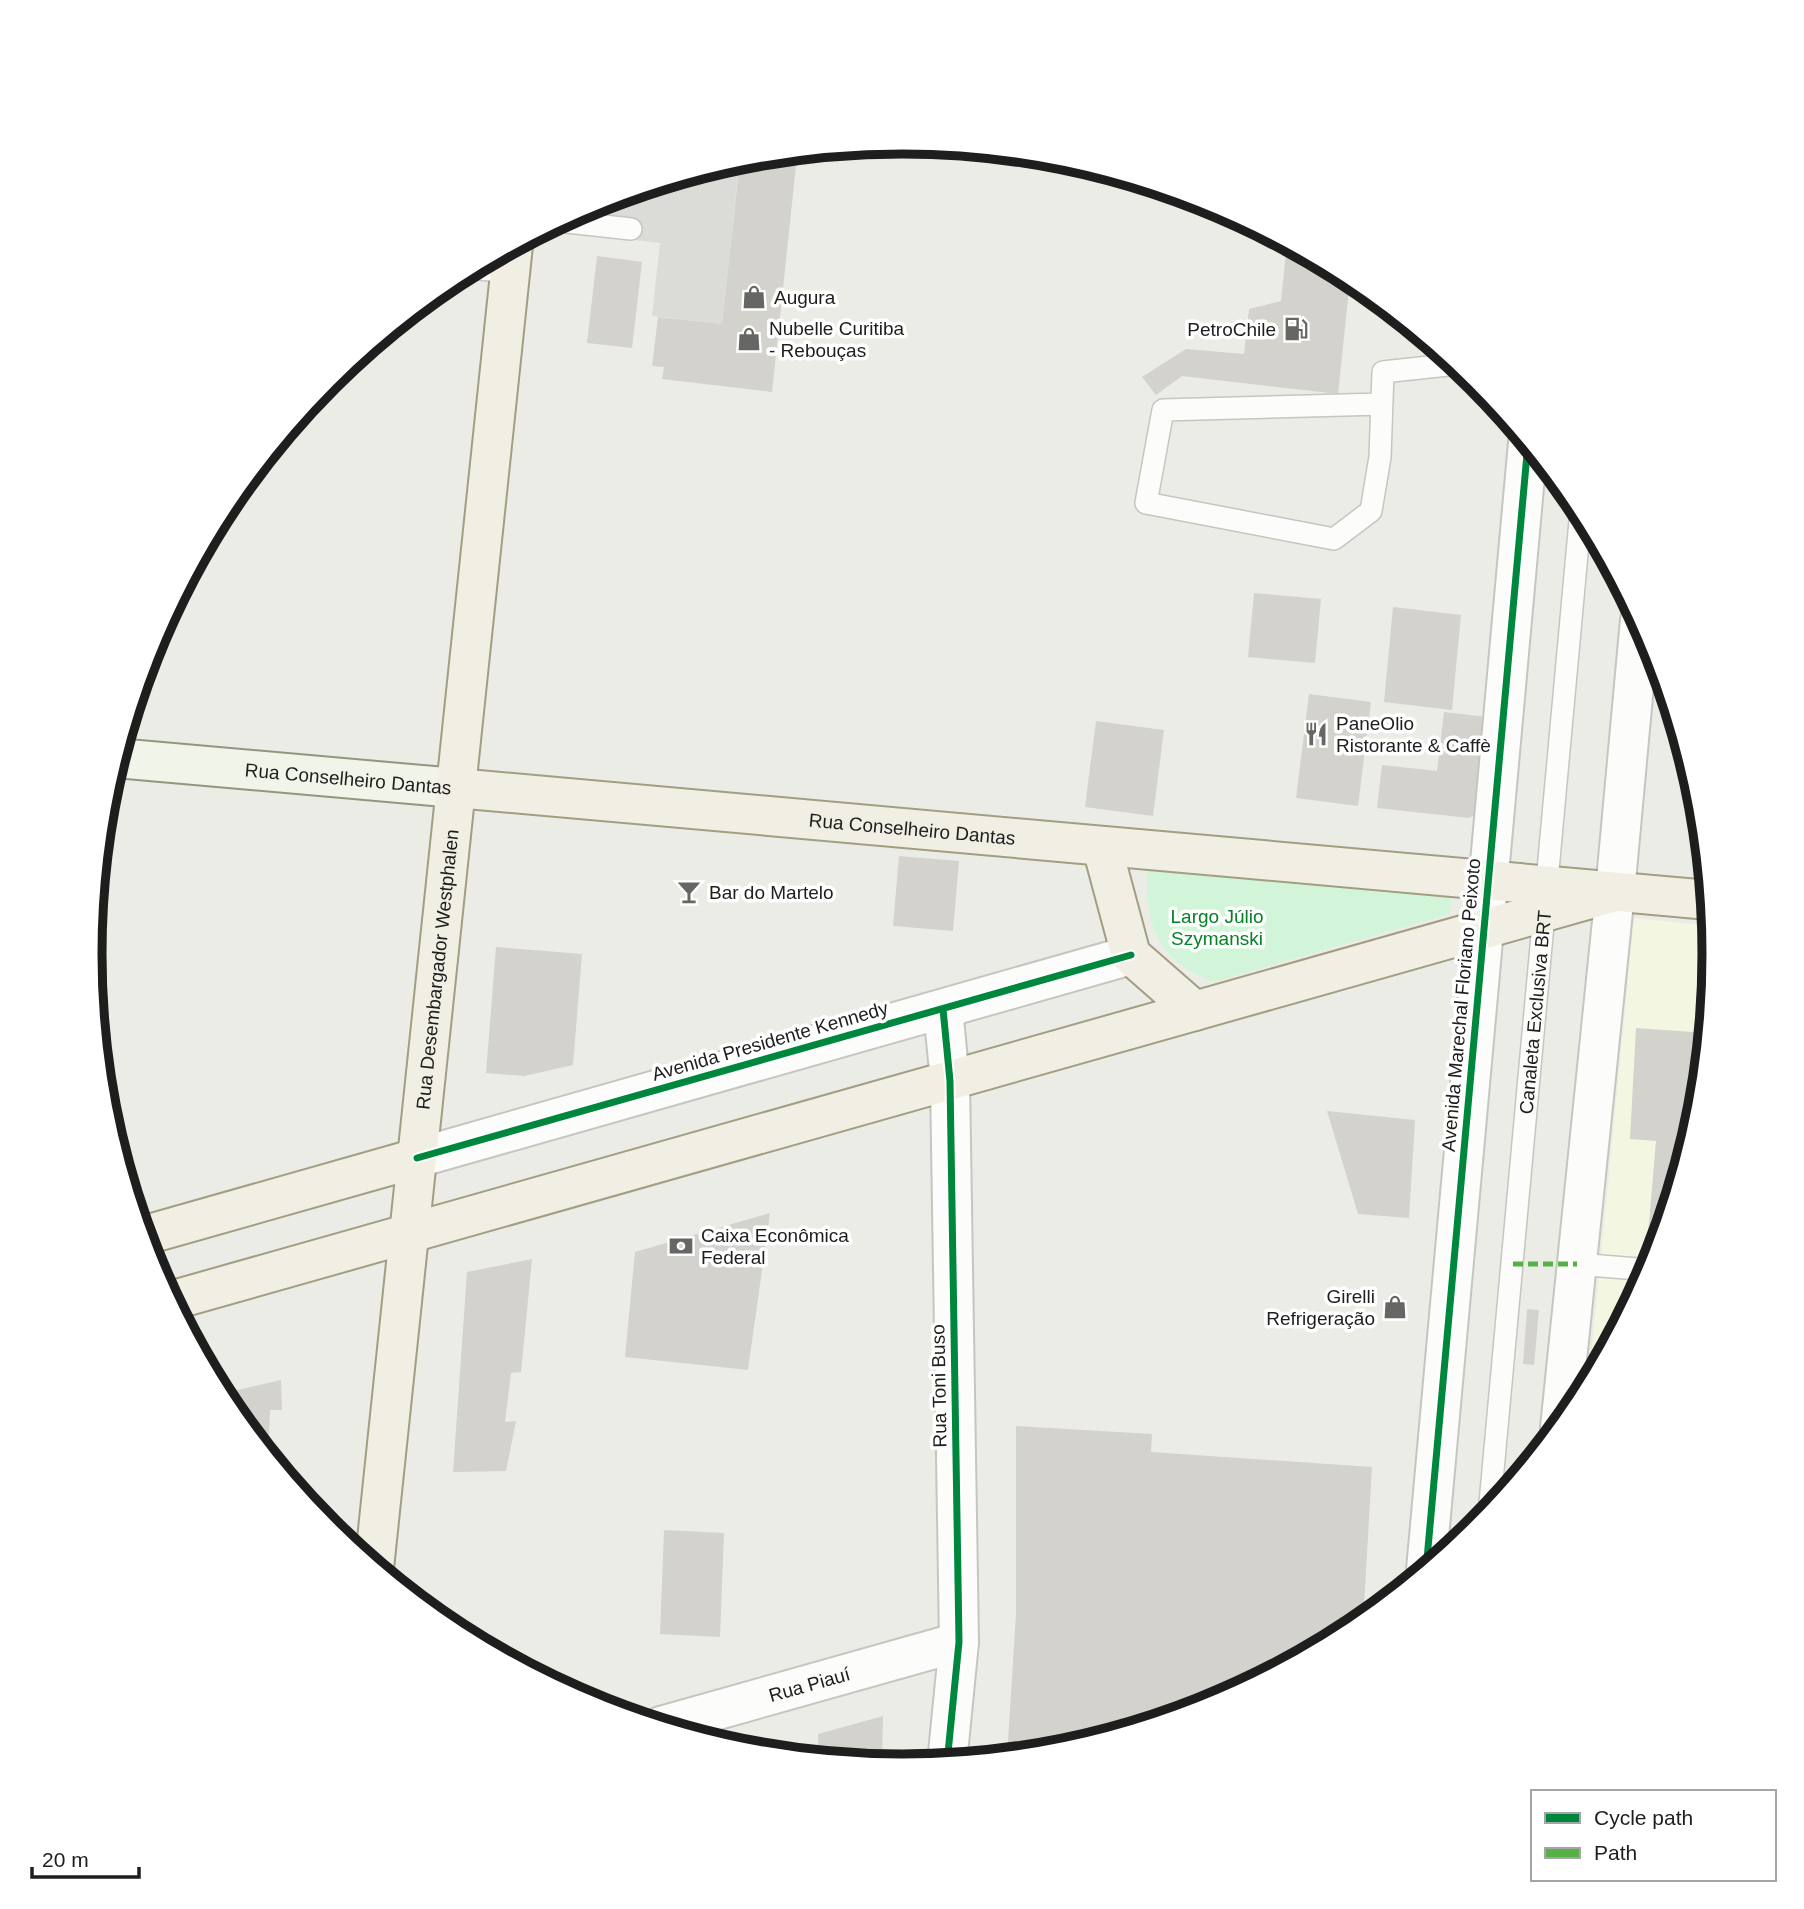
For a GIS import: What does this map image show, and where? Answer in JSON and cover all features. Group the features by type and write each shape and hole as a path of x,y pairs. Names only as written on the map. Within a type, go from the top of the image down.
{"main road":[{"name":"Rua Desembargador Westphalen","path":"375,1557 512,259"},
{"name":"Rua Conselheiro Dantas","path":"126,759 1488,881 1546,898 1615,892 1701,899"},
{"path":"1102,846 1130,955 1195,1011"},
{"path":"179,1298 1484,928 1546,898"},
{"name":"Avenida Presidente Kennedy","path":"152,1233 417,1158"}],"street":[{"name":"Avenida Marechal Floriano Peixoto","path":"1427,1558 1527,455"},
{"path":"1562,1407 1638,640"},
{"name":"Avenida Presidente Kennedy","path":"417,1158 1130,955"},
{"name":"Rua Toni Buso","path":"943,1009 950,1081 959,1642 948,1753"},
{"name":"Rua Piauí","path":"676,1722 959,1642"}],"lane":[{"path":"578,223 631,229"},
{"path":"1381,404 1163,410 1146,503 1334,539 1371,511 1380,457 1383,372 1444,365"},
{"name":"Canaleta Exclusiva BRT","path":"1491,1496 1579,528"},
{"path":"1577,1264 1638,1269"}],"shaded area":[{"path":"738,171 722,324 652,316 660,243 602,236 605,212 645,196"},
{"path":"1634,918 1701,925 1701,1007 1696,1059 1675,1162 1642,1261 1620,1309 1591,1362"}],"green space":[{"name":"Largo Júlio Szymanski","path":"1147,870 1452,897 1449,914 1213,982 1179,963 1167,952 1159,939 1149,909"}],"building":[{"path":"778,164 796,166 772,392 662,379 664,367 652,366 658,317 722,324 739,171"},
{"name":"PetroChile","path":"1286,253 1349,290 1338,394 1182,376 1156,395 1142,377 1186,349 1244,354 1249,309 1281,301"},
{"path":"597,256 642,262 632,348 587,343"},
{"path":"1254,593 1321,599 1315,663 1248,657"},
{"path":"1393,607 1461,615 1452,710 1384,702"},
{"path":"1309,694 1371,702 1358,806 1296,798"},
{"path":"1444,712 1496,718 1480,812 1469,818 1377,808 1382,765 1437,771"},
{"path":"1096,721 1164,730 1153,816 1085,807"},
{"path":"899,856 959,861 953,931 893,926"},
{"path":"496,947 582,954 573,1065 524,1076 486,1073"},
{"path":"1636,1028 1699,1032 1687,1111 1675,1162 1647,1248 1656,1141 1630,1139"},
{"path":"1327,1111 1415,1120 1409,1218 1358,1214"},
{"path":"770,1213 748,1370 625,1357 635,1252"},
{"path":"532,1259 521,1372 511,1373 505,1422 516,1421 506,1471 453,1472 467,1272"},
{"path":"1527,1309 1539,1310 1534,1365 1523,1364"},
{"path":"281,1380 282,1410 270,1410 269,1444 236,1399 231,1391"},
{"path":"1016,1426 1152,1434 1151,1452 1372,1467 1364,1608 1302,1648 1208,1694 1109,1728 1008,1748 1016,1614"},
{"path":"664,1530 724,1533 720,1637 660,1634"},
{"path":"883,1716 882,1754 819,1750 818,1734"}],"marked path":[{"path":"1513,1264 1577,1264"}],"cycle path":[{"path":"1427,1558 1527,455"},
{"path":"417,1158 1131,955"},
{"path":"943,1009 950,1081 959,1642 948,1753"}],"place":[{"name":"Augura","path":"754,297"},
{"name":"PetroChile","path":"1296,329"},
{"name":"Nubelle Curitiba - Rebouças","path":"749,339"},
{"name":"PaneOlio Ristorante & Caffè","path":"1316,734"},
{"name":"Bar do Martelo","path":"689,892"},
{"name":"Caixa Econômica Federal","path":"681,1246"},
{"name":"Girelli Refrigeração","path":"1395,1307"}]}
